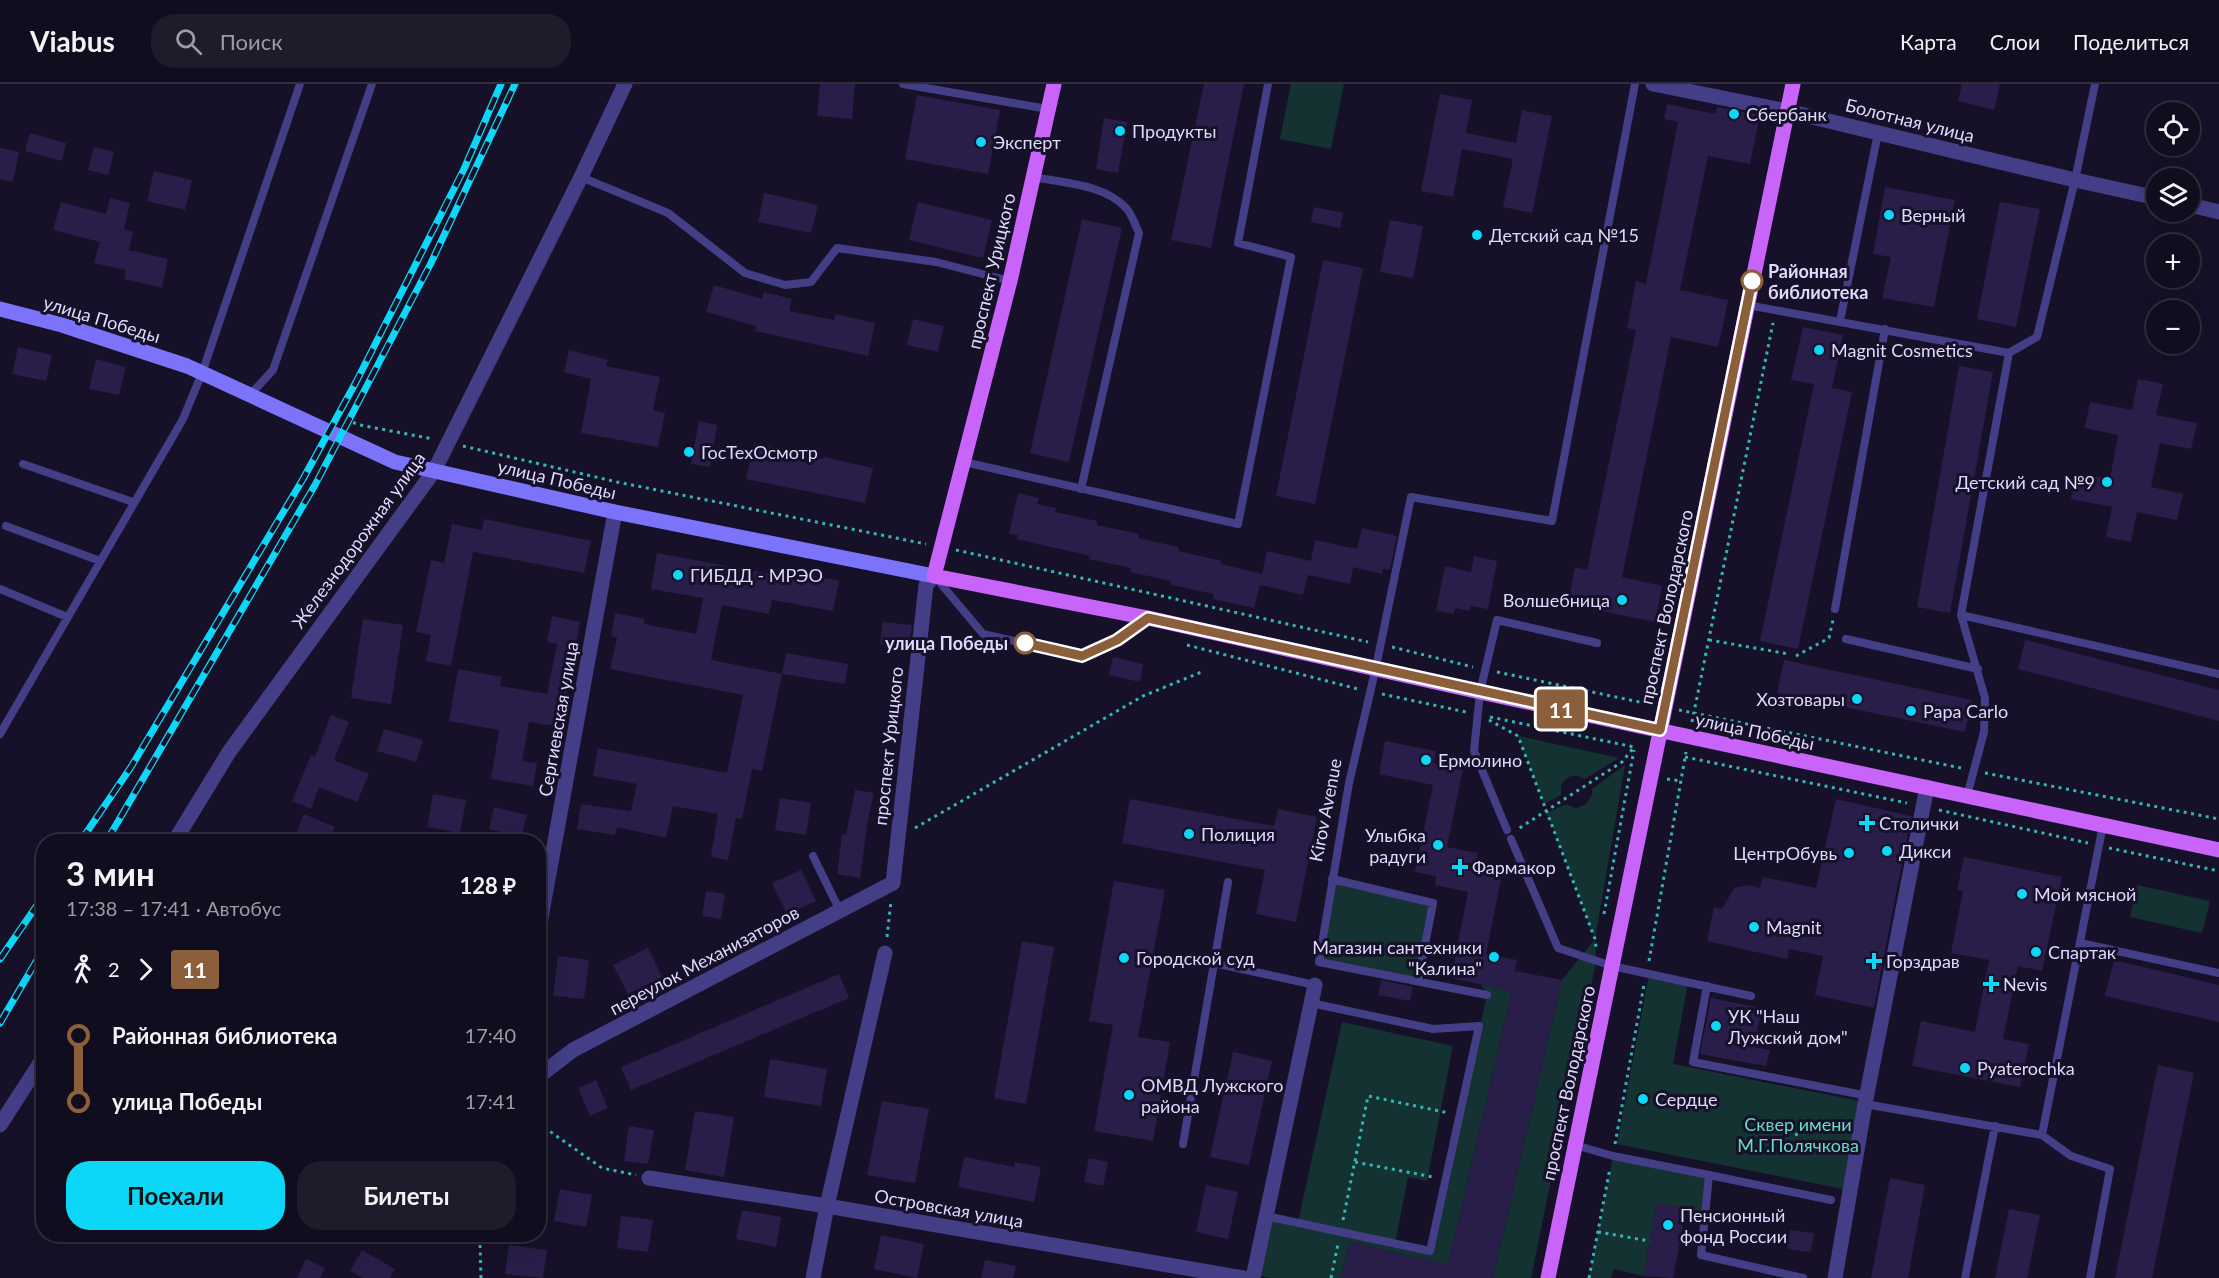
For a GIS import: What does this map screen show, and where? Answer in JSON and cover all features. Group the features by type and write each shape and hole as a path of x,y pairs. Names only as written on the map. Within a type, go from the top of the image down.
{"main road":[{"name":"проспект Урицкого","path":"934,576 1010,281 1054,84"},
{"name":"проспект Володарского","path":"1548,1278 1793,84"},
{"name":"улица Победы","path":"934,576 1148,618 1480,692 2219,850"}],"street":[{"name":"Железнодорожная улица","path":"179,834 229,752 434,471 625,84"},
{"name":"Болотная улица","path":"1653,84 1787,111 2146,196"},
{"path":"2200,207 2219,212"},
{"name":"улица Победы","path":"0,309 62,325 187,366 395,462 615,512 934,576"},
{"name":"Сергиевская улица","path":"546,890 615,512"},
{"name":"проспект Урицкого","path":"893,883 926,585 934,576"},
{"path":"1835,1278 1862,1099 1927,788"},
{"name":"переулок Механизаторов","path":"546,1071 573,1050 893,883"},
{"path":"813,1278 827,1206 885,953"},
{"path":"1253,1278 1315,985"},
{"path":"0,1125 36,1079"},
{"name":"Островская улица","path":"649,1178 827,1206 1243,1278"}],"lane":[{"path":"0,735 4,720 183,419 202,373 300,84"},
{"path":"250,395 273,370 372,84"},
{"path":"903,84 1048,109"},
{"path":"964,462 1238,524 1291,257 1238,243 1268,84"},
{"name":"Kirov Avenue","path":"1418,981 1319,962 1349,783 1381,645 1411,497 1552,521 1635,84"},
{"path":"1747,305 2010,353 2037,337 2075,180 2095,84"},
{"path":"1840,321 1878,133"},
{"path":"581,177 668,213 745,273 785,285 811,282 837,248 936,261 1010,281"},
{"path":"1033,177 1102,191 1117,199 1128,210 1138,233 1081,489"},
{"path":"1835,609 1886,329"},
{"path":"1966,796 1984,732 1985,698 1961,615 2010,353"},
{"path":"23,464 133,502"},
{"path":"6,526 99,561"},
{"path":"934,576 982,634 1082,656 1117,640 1148,618"},
{"path":"0,589 67,617"},
{"path":"1961,615 2219,674"},
{"path":"1597,643 1497,620 1480,692 1474,752 1558,948 1612,966 1751,996"},
{"path":"1846,639 1978,669"},
{"path":"2042,1135 2103,825"},
{"path":"813,856 840,911"},
{"path":"1332,879 1433,903 1418,981 1487,995"},
{"path":"1183,1144 1228,882"},
{"path":"2080,943 2219,973"},
{"path":"1214,963 1315,985"},
{"path":"1707,986 1693,1062 2042,1135 2071,1156 2110,1170 2090,1278"},
{"path":"1266,1216 1430,1251 1479,1026 1433,1029 1311,1003"},
{"path":"1965,1278 1995,1126"},
{"path":"1575,1145 1613,1156 1831,1200"},
{"path":"1709,1175 1701,1255 1803,1278"}],"path":[{"path":"1589,1278 1689,736 1776,310"},
{"path":"340,417 360,425 448,442 617,482 943,548 1485,670 2219,819"},
{"path":"1796,656 1829,638 1835,609"},
{"path":"1709,640 1790,654"},
{"path":"1187,645 1370,692 1634,747"},
{"path":"898,838 1143,696 1204,671"},
{"path":"1478,714 1518,736 1595,939 1596,961"},
{"path":"1509,835 1622,762 1634,747"},
{"path":"1604,918 1634,747"},
{"path":"1685,757 2219,871"},
{"path":"885,953 893,883"},
{"path":"1596,961 1600,940"},
{"path":"1331,1278 1368,1096 1460,1116"},
{"path":"1622,1104 1630,1104"},
{"path":"546,1129 602,1168 649,1178"},
{"path":"1795,1134 1802,1136"},
{"path":"1355,1162 1446,1180"},
{"path":"1598,1232 1650,1241"},
{"path":"480,1242 481,1278"}],"green space":[{"path":"1291,84 1344,84 1331,149 1280,139"},
{"path":"1518,736 1619,758 1585,779 1578,776 1568,777 1561,785 1561,795 1544,804"},
{"path":"1625,765 1595,939 1547,813 1566,804 1576,808 1586,804 1592,795 1592,789"},
{"path":"1332,879 1433,903 1418,981 1319,962"},
{"path":"2137,885 2210,901 2202,933 2130,917"},
{"path":"1595,939 1596,961 1531,1278 1493,1278 1562,980"},
{"name":"Сквер имени М.Г.Полячкова","path":"1649,975 1688,983 1673,1064 1860,1101 1843,1189 1617,1144"},
{"path":"1481,984 1512,991 1448,1265 1350,1242 1341,1278 1270,1278 1254,1274 1266,1216 1298,1222 1342,1022 1453,1046 1427,1181 1408,1177 1395,1243 1430,1251 1487,995"},
{"path":"1613,1156 1709,1175 1706,1213 1657,1204 1643,1276 1614,1269 1611,1278 1589,1278"}],"building":[{"path":"820,84 855,84 852,119 817,116"},
{"path":"1204,84 1244,84 1211,248 1171,240"},
{"path":"1962,84 2000,84 1994,110 1958,101"},
{"path":"1440,94 1472,100 1466,133 1516,143 1522,110 1552,116 1532,213 1503,207 1513,159 1462,149 1453,197 1421,191"},
{"path":"917,95 1000,110 988,174 905,159"},
{"path":"1667,104 1715,114 1717,107 1760,115 1750,164 1708,156 1680,290 1728,300 1718,347 1671,337 1622,577 1662,586 1655,622 1568,604 1575,567 1587,570 1636,330 1627,328 1636,281 1646,284 1678,122 1664,119"},
{"path":"1104,118 1127,122 1118,173 1096,169"},
{"path":"30,133 66,143 62,161 25,151"},
{"path":"94,147 114,152 108,175 88,170"},
{"path":"0,148 19,152 13,182 0,179"},
{"path":"154,171 192,180 185,210 147,201"},
{"path":"1885,187 1955,200 1934,307 1882,298 1891,257 1873,254"},
{"path":"764,193 818,205 811,233 758,222"},
{"path":"110,198 130,203 124,229 133,232 129,250 168,259 162,288 124,279 126,270 94,263 100,242 53,230 61,202 106,214"},
{"path":"918,202 992,220 983,258 909,240"},
{"path":"2000,202 2040,209 2016,327 1977,319"},
{"path":"1314,207 1343,213 1340,228 1311,222"},
{"path":"1082,219 1122,228 1069,462 1030,453"},
{"path":"1390,220 1423,226 1413,278 1380,272"},
{"path":"1323,260 1363,268 1315,504 1276,496"},
{"path":"714,285 762,299 764,292 792,299 789,311 834,320 835,314 875,323 868,356 755,331 756,326 706,312"},
{"path":"913,319 944,326 938,352 907,345"},
{"path":"1803,327 1843,335 1832,388 1852,392 1798,649 1760,641 1814,384 1791,380"},
{"path":"18,347 52,355 46,381 12,374"},
{"path":"569,350 608,360 606,366 660,377 653,410 665,413 658,447 581,433 591,379 564,372"},
{"path":"96,359 126,367 119,395 89,389"},
{"path":"1959,366 1993,372 1950,613 1917,607"},
{"path":"2138,379 2163,384 2156,415 2197,423 2191,449 2160,443 2151,487 2183,494 2177,520 2137,512 2131,542 2106,537 2112,507 2071,499 2076,473 2110,479 2118,435 2085,428 2090,402 2132,410"},
{"path":"699,421 717,425 710,467 691,464"},
{"path":"754,443 873,468 865,503 746,479"},
{"path":"1018,493 1039,498 1037,504 1056,508 1055,512 1097,521 1097,525 1139,534 1138,538 1179,547 1178,551 1222,561 1221,564 1262,574 1267,551 1311,561 1315,540 1357,549 1362,528 1397,536 1390,570 1383,569 1382,574 1353,567 1350,584 1308,575 1303,595 1260,585 1254,608 1213,599 1214,594 1171,585 1171,581 1130,572 1131,568 1089,559 1090,556 1017,539 1018,535 1009,534"},
{"path":"484,519 591,541 584,573 473,552 451,666 426,661 431,635 416,632 431,560 444,563 452,524 482,530"},
{"path":"657,553 793,578 794,572 839,581 833,611 772,600 769,614 722,605 711,660 782,674 762,771 752,769 742,819 736,818 728,860 711,857 718,814 673,806 666,838 617,827 615,835 577,829 581,804 631,811 637,784 593,776 598,748 727,773 743,695 610,669 617,638 611,636 615,613 645,619 644,624 696,634 703,598 651,589"},
{"path":"1474,556 1497,561 1488,609 1471,606 1470,611 1455,608 1454,614 1436,611 1445,566 1471,572"},
{"path":"552,616 580,622 560,727 529,722 522,761 537,763 533,786 491,779 499,730 449,721 458,669 502,677 500,686 547,694 557,644 547,642"},
{"path":"363,619 403,625 391,704 351,698"},
{"path":"883,622 912,625 909,647 880,644"},
{"path":"2025,640 2219,690 2219,721 2018,669"},
{"path":"786,653 848,664 845,684 782,674"},
{"path":"1113,657 1143,664 1140,682 1109,675"},
{"path":"1784,660 1972,700 1965,732 1777,693"},
{"path":"331,715 349,722 334,760 369,774 357,802 319,787 311,809 292,801 311,755 315,757"},
{"path":"384,729 423,740 416,762 377,751"},
{"path":"1385,741 1436,751 1434,763 1463,769 1447,847 1478,853 1476,864 1503,869 1486,954 1517,960 1515,971 1562,980 1493,1278 1341,1278 1350,1242 1448,1265 1512,991 1451,978 1468,892 1435,885 1436,876 1415,872 1433,785 1379,774"},
{"path":"855,790 874,793 860,878 837,874 842,834 846,835"},
{"path":"433,794 466,800 460,833 427,827"},
{"path":"780,798 811,803 806,835 775,830"},
{"path":"1130,799 1274,826 1278,809 1317,817 1296,922 1256,914 1265,870 1122,843"},
{"path":"1836,799 1911,816 1874,1008 1815,995 1823,956 1789,949 1787,959 1707,941 1714,907 1722,909 1734,888 1749,885 1760,888 1763,877 1816,888"},
{"path":"494,807 527,815 522,834 509,834 489,829"},
{"path":"304,814 335,827 332,834 295,834"},
{"path":"1964,857 2062,877 2042,971 2018,966 2003,1039 2029,1044 2020,1087 1912,1066 1921,1021 1975,1032 1989,960 1951,953 1963,891 1957,890"},
{"path":"801,870 816,901 787,914 772,883"},
{"path":"1114,881 1165,890 1138,1037 1170,1042 1153,1141 1094,1131 1113,1025 1089,1021"},
{"path":"706,891 725,894 721,919 702,916"},
{"path":"1022,941 1054,947 1026,1104 994,1098"},
{"path":"648,948 662,977 628,994 613,965"},
{"path":"558,956 589,960 584,999 553,996"},
{"path":"2114,960 2219,985 2219,1022 2105,996"},
{"path":"839,974 849,998 631,1090 621,1067"},
{"path":"1381,980 1413,987 1410,1001 1378,995"},
{"path":"1711,998 1762,1008 1754,1047 1770,1050 1766,1066 1700,1054"},
{"path":"1233,1052 1272,1061 1249,1165 1210,1157"},
{"path":"770,1059 827,1069 821,1106 764,1097"},
{"path":"2158,1065 2194,1073 2152,1278 2115,1278"},
{"path":"596,1080 608,1108 590,1116 578,1088"},
{"path":"882,1101 929,1109 915,1183 867,1175"},
{"path":"695,1111 734,1117 724,1177 685,1170"},
{"path":"629,1126 654,1130 648,1164 624,1161"},
{"path":"964,1157 1014,1167 1015,1162 1041,1167 1034,1202 958,1187"},
{"path":"1089,1158 1108,1162 1103,1186 1084,1182"},
{"path":"1890,1178 1925,1185 1908,1278 1871,1278"},
{"path":"1206,1185 1238,1192 1228,1239 1196,1232"},
{"path":"560,1189 592,1195 586,1227 554,1221"},
{"name":"Пенсионный фонд России","path":"1657,1203 1686,1209 1673,1278 1643,1276"},
{"path":"2009,1209 2040,1215 2027,1278 1995,1278"},
{"path":"742,1210 781,1217 776,1247 736,1239"},
{"path":"621,1216 653,1220 648,1252 617,1248"},
{"path":"1790,1230 1814,1233 1811,1252 1787,1249"},
{"path":"881,1235 924,1244 917,1278 874,1269"},
{"path":"509,1245 547,1250 543,1278 505,1274"},
{"path":"362,1250 395,1269 390,1278 363,1278 350,1271"},
{"path":"306,1259 325,1268 320,1278 297,1278"},
{"path":"985,1260 1016,1266 1013,1278 981,1278"}],"railway":[{"path":"85,834 131,767 303,479 356,382 464,169 501,84"},
{"path":"111,834 315,485 431,263 515,84"},
{"path":"0,959 36,907"},
{"path":"0,1023 36,962"}],"bus line":[{"name":"11","path":"1025,643 1082,656 1117,640 1148,618 1660,730 1752,281"}],"place":[{"name":"Сбербанк","path":"1734,114"},
{"name":"Продукты","path":"1120,131"},
{"name":"Эксперт","path":"981,142"},
{"name":"Верный","path":"1889,215"},
{"name":"Детский сад №15","path":"1477,235"},
{"name":"Районная библиотека","path":"1752,281"},
{"name":"Magnit Cosmetics","path":"1819,350"},
{"name":"ГосТехОсмотр","path":"689,452"},
{"name":"Детский сад №9","path":"2107,482"},
{"name":"ГИБДД - МРЭО","path":"678,575"},
{"name":"Волшебница","path":"1622,600"},
{"name":"улица Победы","path":"1025,643"},
{"name":"Хозтовары","path":"1857,699"},
{"name":"Papa Carlo","path":"1911,711"},
{"name":"Ермолино","path":"1426,760"},
{"name":"Столички","path":"1867,823"},
{"name":"Полиция","path":"1189,834"},
{"name":"Улыбка радуги","path":"1438,845"},
{"name":"Дикси","path":"1887,851"},
{"name":"ЦентрОбувь","path":"1849,853"},
{"name":"Фармакор","path":"1460,867"},
{"name":"Мой мясной","path":"2022,894"},
{"name":"Magnit","path":"1754,927"},
{"name":"Спартак","path":"2036,952"},
{"name":"Магазин сантехники \"Калина\"","path":"1494,957"},
{"name":"Городской суд","path":"1124,958"},
{"name":"Горздрав","path":"1874,961"},
{"name":"Nevis","path":"1991,984"},
{"name":"УК \"Наш Лужский дом\"","path":"1716,1026"},
{"name":"Pyaterochka","path":"1965,1068"},
{"name":"ОМВД Лужского района","path":"1129,1095"},
{"name":"Сердце","path":"1643,1099"},
{"name":"Пенсионный фонд России","path":"1668,1225"}]}
